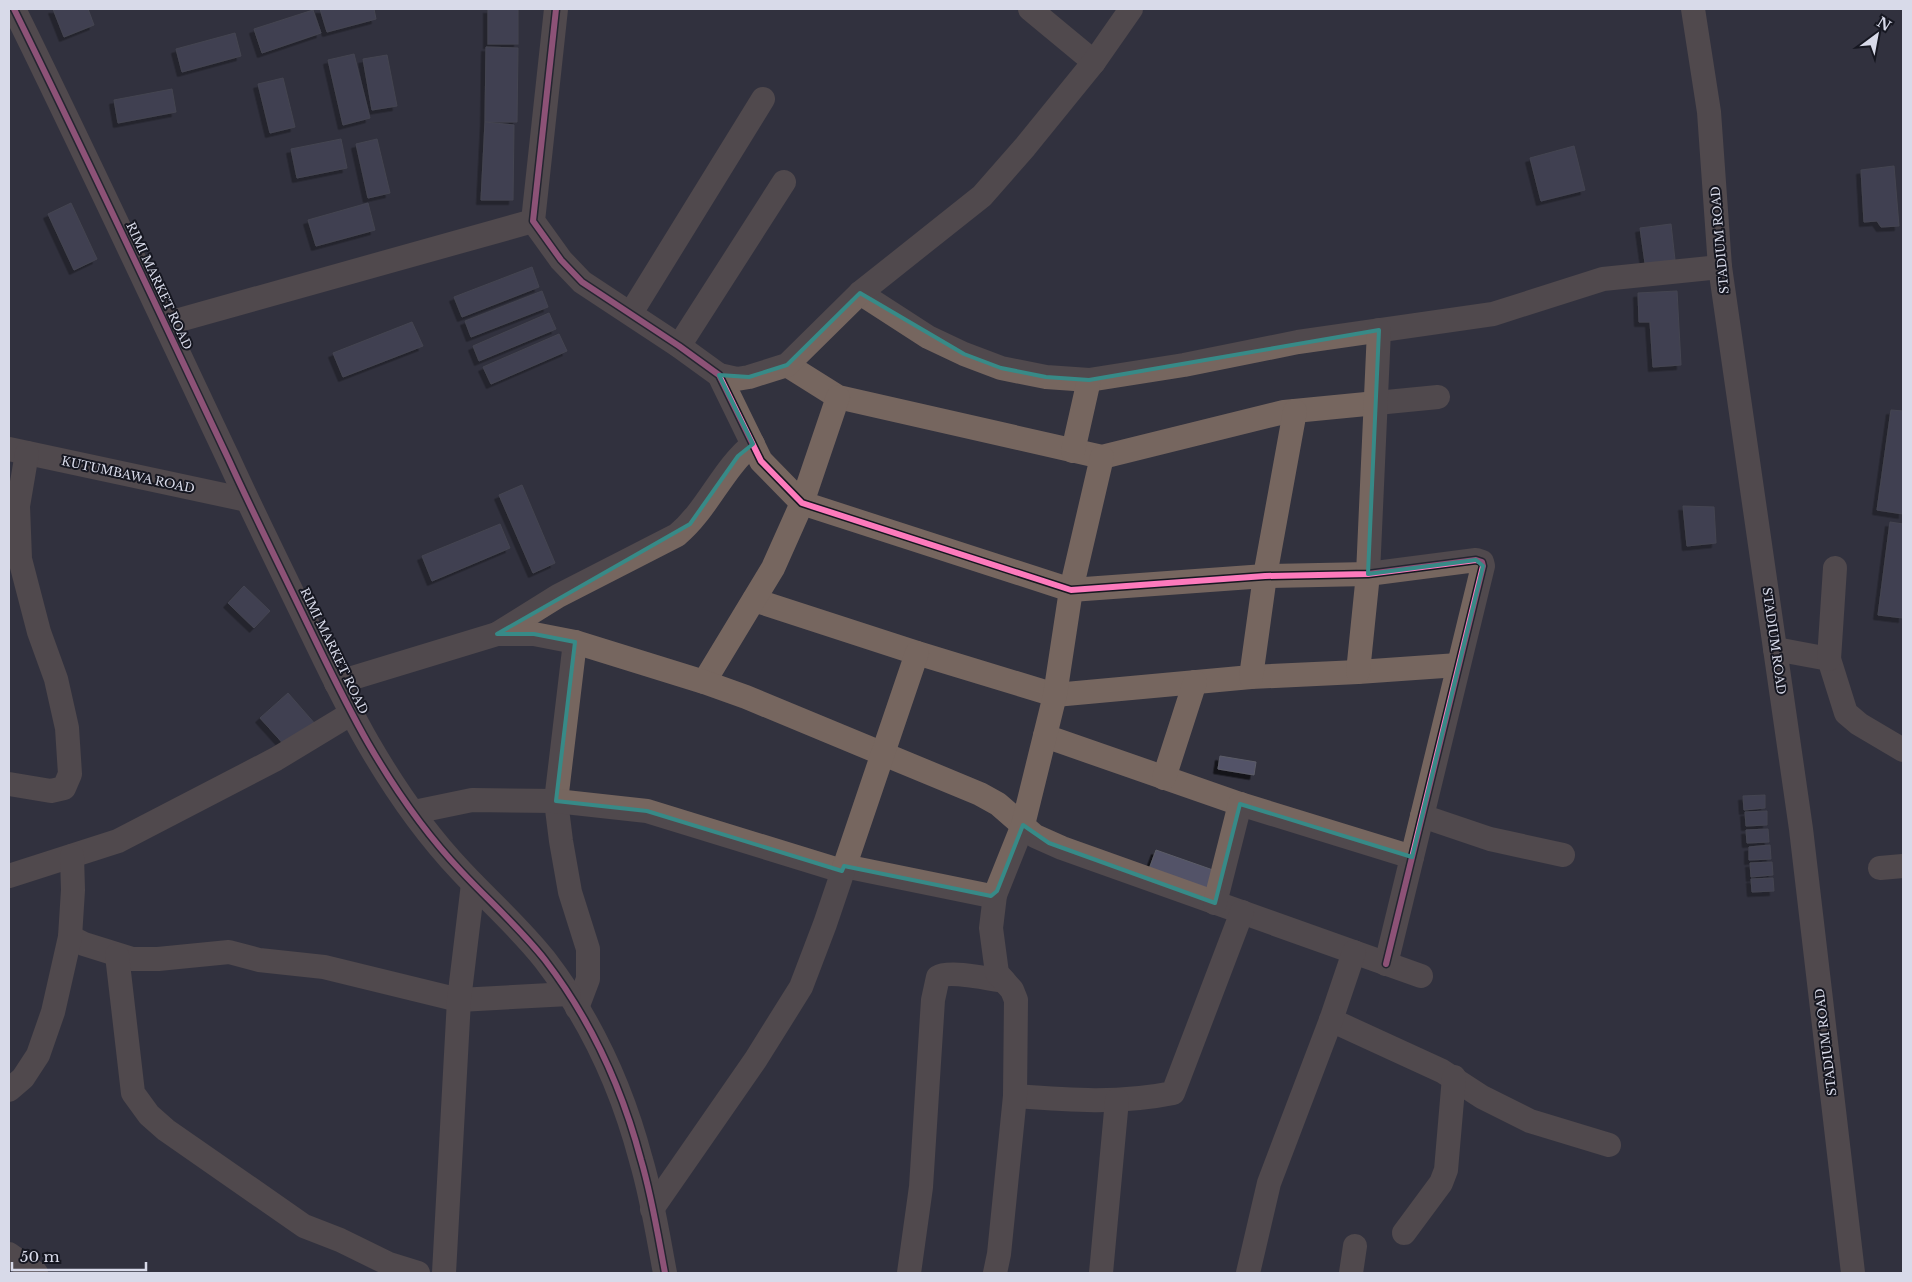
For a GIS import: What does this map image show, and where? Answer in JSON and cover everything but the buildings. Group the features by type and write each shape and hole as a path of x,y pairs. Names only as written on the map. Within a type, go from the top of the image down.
{"street":[{"path":"556,9 533,221 561,260 582,282 631,313 718,375 737,379 787,365 860,293 982,196 1025,147 1094,62 1131,9"},
{"path":"1030,9 1094,62"},
{"name":"STADIUM ROAD","path":"1693,9 1709,112 1720,267 1801,829 1853,1273"},
{"name":"RIMI MARKET ROAD","path":"16,26 165,324 247,500 336,683 390,780 435,841 544,959 573,1001 614,1078 643,1164 665,1273"},
{"path":"631,313 763,99"},
{"path":"679,346 784,182"},
{"path":"165,324 533,221"},
{"path":"860,293 928,336 964,354 1002,368 1046,377 1089,380 1184,365 1298,342 1493,314 1603,279 1720,267"},
{"path":"1358,672 1368,574 1379,330"},
{"path":"787,365 838,397 1102,457 1284,412 1438,397"},
{"path":"718,375 761,461 802,503 1070,590 1265,576 1368,574 1476,560 1482,562 1483,566 1386,964"},
{"path":"1073,451 1089,380"},
{"path":"704,682 773,568 802,503 838,397"},
{"path":"1251,677 1265,576 1295,411"},
{"path":"336,683 497,634 566,591 678,535 690,524 730,470 738,456 752,444"},
{"path":"9,784 51,791 64,788 70,774 68,728 56,679 39,632 20,559 18,451"},
{"name":"KUTUMBAWA ROAD","path":"18,451 247,500"},
{"path":"995,1273 999,1254 1015,1096 1016,1000 1012,990 997,973 991,928 994,894 1023,824 1045,736 1055,695 1070,590 1102,457"},
{"path":"1835,568 1829,659 1846,713 1859,724 1903,750"},
{"path":"754,600 1055,695 1251,677 1458,666"},
{"path":"497,634 534,634 576,642 746,697 980,794 998,804 1035,836 1062,848 1421,976"},
{"path":"70,937 84,944 132,959 158,959 230,952 259,960 324,967 459,1000 573,1001 588,979 588,948 570,892 556,801 576,642"},
{"path":"1775,648 1829,659"},
{"path":"652,1209 756,1059 801,987 884,754 917,653"},
{"path":"1164,778 1195,682"},
{"path":"9,876 126,837 276,760 352,713"},
{"path":"1045,736 1240,804 1412,857"},
{"path":"414,812 472,800 556,801 647,811 843,869 991,896 994,894"},
{"path":"1215,903 1240,804"},
{"path":"1422,816 1490,839 1563,855"},
{"path":"9,1090 23,1078 38,1056 53,1012 70,937 73,890 72,856"},
{"path":"1880,868 1903,866"},
{"path":"444,1273 459,1000 473,884"},
{"path":"1015,1096 1084,1101 1117,1100 1173,1093 1242,912"},
{"path":"1248,1273 1269,1183 1331,1020 1354,952"},
{"path":"117,955 133,1093 149,1115 166,1130 304,1226 340,1240 389,1264 418,1273"},
{"path":"918,1273 910,1273 921,1187 933,1000 938,977 941,975 955,975 1004,981"},
{"path":"1331,1020 1454,1078 1482,1097 1530,1121 1608,1145"},
{"path":"1404,1232 1441,1183 1446,1170 1454,1078"},
{"path":"1101,1273 1117,1100"},
{"path":"1350,1273 1355,1246"},
{"path":"9,1254 36,1273"}],"highlighted area":[{"path":"860,293 964,354 1001,368 1046,377 1089,380 1379,330 1368,574 1476,560 1483,566 1412,857 1240,804 1215,903 1049,843 1023,825 997,891 991,896 844,866 842,871 647,811 556,801 575,642 534,634 497,634 690,524 738,456 753,444 719,375 749,377 787,365"}],"cycle path":[{"path":"14,9 351,713 388,777 423,826 461,871 515,926 545,960 577,1006 591,1031 614,1081 633,1133 648,1188 665,1273"},
{"path":"556,9 533,221 561,260 582,282 679,346 719,375 761,461 802,503 1071,590 1265,576 1368,574 1476,560 1482,562 1483,566 1386,964"}]}
